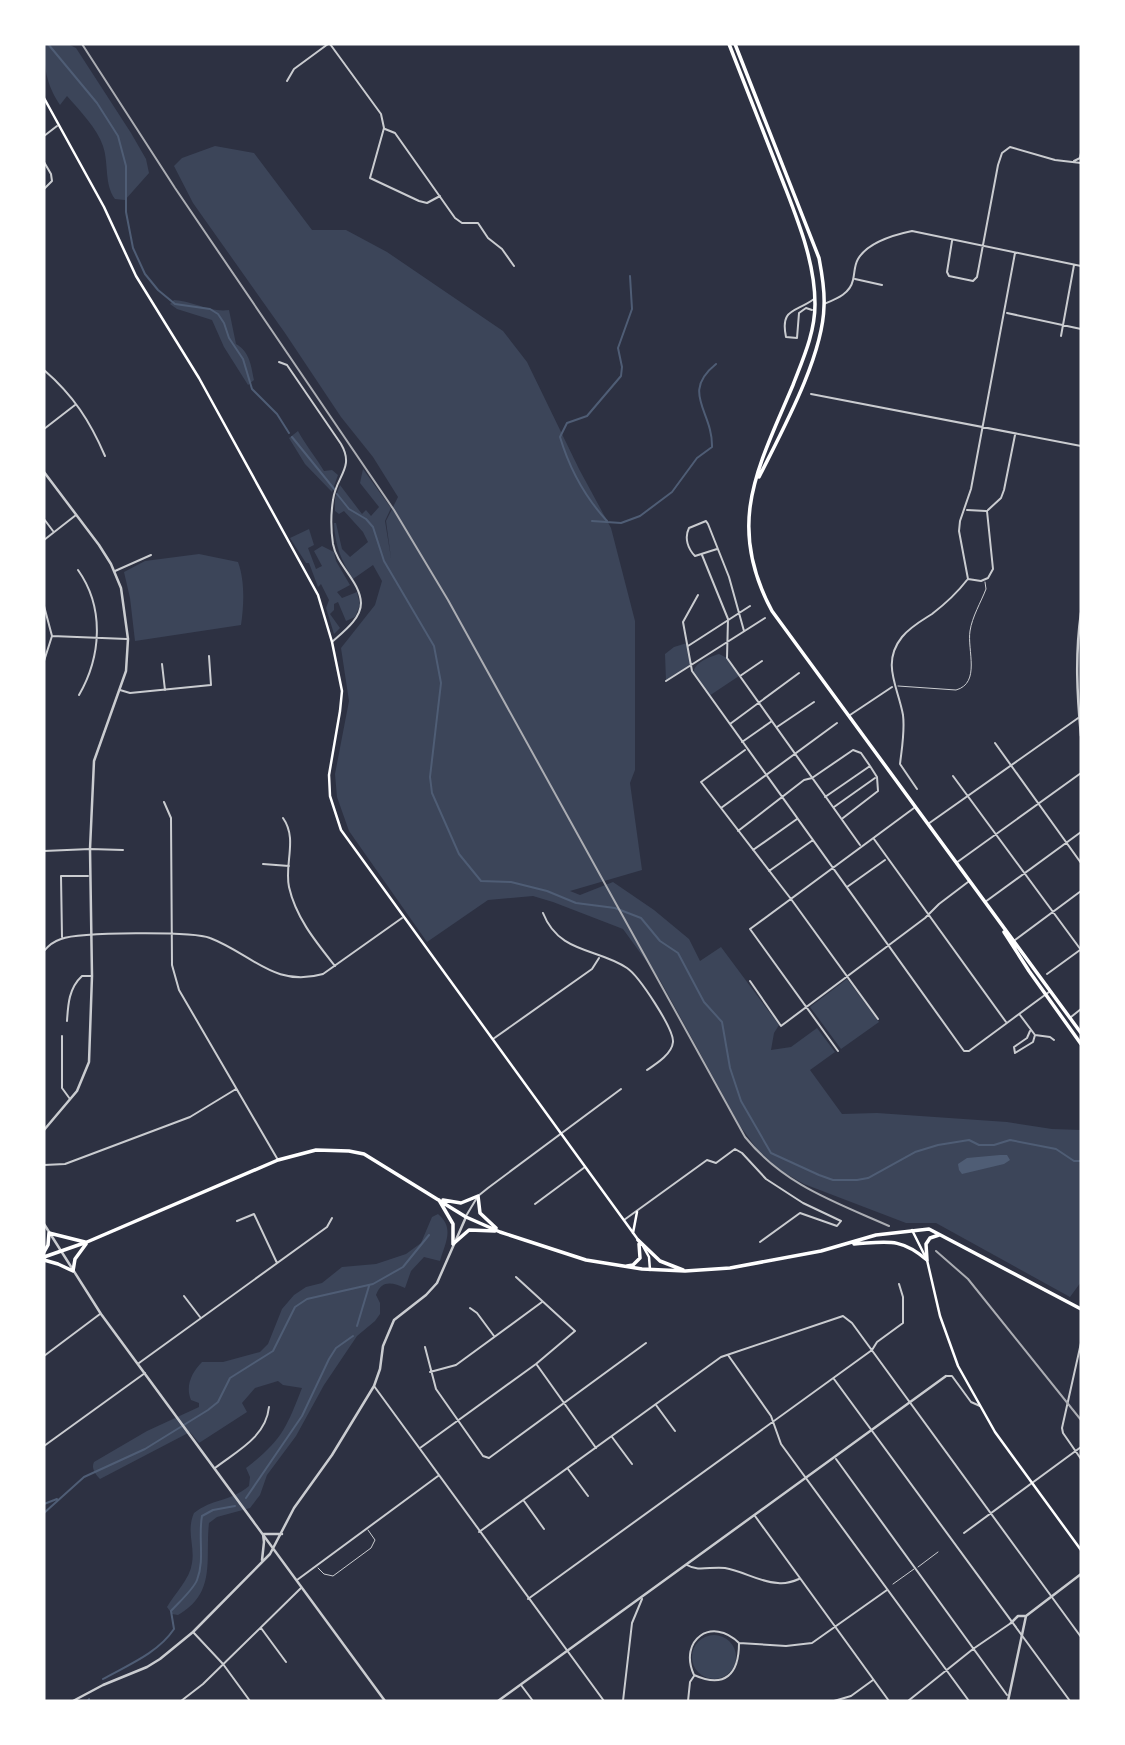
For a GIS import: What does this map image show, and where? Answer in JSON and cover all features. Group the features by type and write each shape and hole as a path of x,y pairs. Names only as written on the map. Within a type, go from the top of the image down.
{"main road":[{"path":"729,44 799,226 810,260 815,298 812,332 766,449 749,511 748,540 754,574 772,611 1081,1033"},
{"path":"735,44 819,257 824,282 821,334 812,363 755,485"},
{"path":"44,98 104,207 136,276 206,390 318,595 332,642 342,691 329,775 330,796 341,830 624,1220 647,1253 650,1270"},
{"path":"1012,942 1045,995 1081,1044"},
{"path":"44,1256 87,1242 278,1160 316,1150 349,1151 364,1154 466,1217 500,1232 565,1254 625,1267 685,1271 730,1268 849,1244 876,1235 929,1229 1081,1309"},
{"path":"438,1199 456,1203 478,1196 480,1213 500,1232"},
{"path":"438,1199 452,1220 453,1244"},
{"path":"633,1233 637,1212"},
{"path":"453,1244 468,1230 500,1232"},
{"path":"912,1230 927,1260"},
{"path":"44,1256 49,1233 87,1242"},
{"path":"941,1235 930,1238 926,1244 927,1260 948,1343 995,1432 1081,1550"},
{"path":"625,1267 634,1265 640,1258 638,1240"},
{"path":"638,1240 660,1261 685,1271"},
{"path":"44,1256 72,1271 75,1259 87,1242"},
{"path":"849,1244 900,1242 915,1249 927,1260"}],"street":[{"path":"287,81 294,69 329,44 381,114 384,128 370,178 419,201 427,203 440,196"},
{"path":"44,136 58,125"},
{"path":"384,128 395,133 462,223 478,223 514,266"},
{"path":"952,240 947,272 949,276 973,281 977,277 984,247 1002,153 1010,147 1055,160 1081,163"},
{"path":"1069,162 1080,158 1081,153"},
{"path":"44,162 52,181 44,188"},
{"path":"824,304 847,292 854,279 854,268 863,252 895,235 912,231 1081,266"},
{"path":"968,579 959,531 960,520 965,510 984,428 1015,253"},
{"path":"1061,336 1074,265"},
{"path":"854,279 882,285"},
{"path":"814,312 806,308 799,313 797,338 786,337 784,323 789,312 815,298"},
{"path":"1005,313 1081,329"},
{"path":"279,362 287,365 347,457 333,499 333,543 337,558 359,592 361,605 357,617 332,642"},
{"path":"44,370 60,384 91,424 105,456"},
{"path":"811,394 1081,446"},
{"path":"44,429 76,404"},
{"path":"965,510 987,511 1001,498 1015,434"},
{"path":"44,472 99,545 114,572 121,588 128,639 126,671 93,761 89,1062 85,1075 70,1100 44,1130"},
{"path":"917,789 900,764 903,716 893,686 892,654 910,628 957,592 968,579 985,579 993,569 987,511"},
{"path":"44,540 77,514"},
{"path":"44,519 54,532"},
{"path":"717,549 695,556 689,550 686,534 692,526 706,521 717,549 740,614 744,631"},
{"path":"114,572 151,555"},
{"path":"702,555 728,619 727,658 862,847"},
{"path":"78,570 90,591 96,613 98,638 94,659 79,695"},
{"path":"698,595 683,622 692,671 966,1052 1051,991"},
{"path":"44,606 52,636 44,661"},
{"path":"688,646 751,606"},
{"path":"1081,613 1076,646 1076,688 1081,736"},
{"path":"666,681 765,618"},
{"path":"52,636 128,639"},
{"path":"119,690 130,693 211,685 209,656"},
{"path":"739,677 762,661"},
{"path":"162,664 165,691"},
{"path":"729,725 799,673"},
{"path":"1076,688 1081,684"},
{"path":"849,716 893,686"},
{"path":"776,728 814,702"},
{"path":"927,825 1080,716"},
{"path":"741,742 772,721"},
{"path":"721,809 837,723"},
{"path":"995,743 1081,863"},
{"path":"746,749 701,782 878,1019"},
{"path":"738,832 804,780 812,778 853,750 861,752 878,783 876,794 842,819"},
{"path":"825,797 870,766"},
{"path":"956,863 1081,773"},
{"path":"953,776 1081,950 1047,974"},
{"path":"833,808 877,777"},
{"path":"164,802 171,818 172,965 179,990 278,1160"},
{"path":"838,1051 750,929 914,807"},
{"path":"283,818 290,833 288,885 304,924 335,966"},
{"path":"752,851 797,819"},
{"path":"984,902 1081,832"},
{"path":"873,839 1007,1023"},
{"path":"768,872 813,840"},
{"path":"44,851 123,850"},
{"path":"846,888 887,859"},
{"path":"263,864 289,866"},
{"path":"62,938 61,876 90,876"},
{"path":"750,981 781,1026 925,918 969,881"},
{"path":"1012,942 1081,891"},
{"path":"543,913 548,926 556,933 570,943 618,963 636,976 648,992 671,1034 673,1043 668,1052 647,1070"},
{"path":"44,951 62,938 91,935 193,934 211,938 266,969 287,977 309,978 323,974 403,917"},
{"path":"492,1040 592,969 600,957"},
{"path":"67,1021 68,1003 75,982 82,976 92,976"},
{"path":"1070,1017 1081,1009"},
{"path":"1019,1014 1035,1035 1054,1040"},
{"path":"1030,1031 1027,1038 1014,1047 1015,1053 1033,1042 1035,1035"},
{"path":"62,1036 62,1088 70,1100"},
{"path":"44,1165 65,1164 190,1116 237,1089"},
{"path":"74,1701 103,1685 147,1667 192,1632 261,1564 282,1534 294,1508 332,1455 374,1386 387,1331 402,1311 426,1295 437,1283 453,1244 478,1196 621,1089"},
{"path":"624,1220 707,1160 716,1163 735,1150 742,1153 766,1179 803,1203 841,1221 837,1226 800,1213 761,1242"},
{"path":"535,1203 585,1167"},
{"path":"237,1221 254,1214 277,1263"},
{"path":"139,1364 327,1227 332,1219"},
{"path":"44,1226 101,1314 385,1701"},
{"path":"420,1448 536,1364 575,1331 516,1277"},
{"path":"528,1600 872,1350 877,1342 903,1323 903,1297 899,1284"},
{"path":"184,1296 201,1318"},
{"path":"430,1372 456,1365 543,1302"},
{"path":"470,1308 495,1337"},
{"path":"44,1356 101,1314"},
{"path":"479,1532 727,1354 844,1317 852,1322 1081,1637"},
{"path":"425,1347 430,1372 439,1395 482,1456 489,1458 646,1343"},
{"path":"1081,1343 1063,1433 1081,1459"},
{"path":"727,1354 774,1422 781,1444 968,1701"},
{"path":"536,1364 596,1448"},
{"path":"44,1446 145,1373"},
{"path":"498,1701 946,1376 951,1376 971,1402 980,1406"},
{"path":"833,1378 1070,1701"},
{"path":"374,1386 604,1701"},
{"path":"655,1405 675,1432"},
{"path":"215,1468 256,1437 266,1422 270,1407"},
{"path":"611,1437 632,1464"},
{"path":"964,1533 1081,1447"},
{"path":"835,1457 1009,1700"},
{"path":"567,1468 588,1496"},
{"path":"297,1580 439,1475"},
{"path":"523,1500 544,1529"},
{"path":"754,1515 889,1701"},
{"path":"263,1534 282,1534"},
{"path":"261,1564 263,1534"},
{"path":"687,1564 693,1568 722,1567 738,1570 781,1584 800,1578"},
{"path":"1009,1700 1020,1635 1026,1616 1081,1574"},
{"path":"182,1701 302,1587"},
{"path":"739,1643 735,1668 729,1675 714,1681 694,1675 689,1664 690,1652 699,1635 715,1632 739,1643 812,1643 888,1589"},
{"path":"622,1701 629,1637 641,1598"},
{"path":"908,1701 1018,1616 1026,1616"},
{"path":"261,1627 286,1662"},
{"path":"192,1632 223,1664 250,1701"},
{"path":"688,1701 690,1682 694,1675"},
{"path":"834,1701 851,1696 874,1680"},
{"path":"520,1685 533,1701"}],"lane":[{"path":"893,686 956,690 964,688 969,682 971,663 970,631 986,589 985,579"},
{"path":"317,1566 324,1574 333,1576 371,1548 375,1540 367,1529"},
{"path":"893,1584 938,1552"}],"shaded area":[{"path":"44,44 68,44 76,48 146,159 149,173 125,200 115,199 112,193 103,146 92,126 67,96 60,105 55,97 47,75"},
{"path":"215,146 254,153 312,230 346,230 387,252 503,331 527,362 611,528 635,621 635,770 630,783 642,870 570,891 580,895 613,882 654,910 689,939 700,961 721,947 779,1025 774,1033 771,1050 791,1047 817,1028 835,1052 810,1070 842,1114 877,1113 1081,1130 1081,1282 1070,1297 936,1223 906,1223 804,1184 778,1169 757,1149 740,1126 660,980 623,929 533,896 488,900 427,942 349,831 337,797 335,774 349,701 341,648 375,605 382,581 373,565 353,579 349,572 337,546 334,523 342,549 350,557 368,542 363,532 344,511 339,514 335,511 335,498 340,485 362,514 366,510 371,516 379,507 360,483 363,469 391,508 385,521 391,558 386,521 398,497 373,457 341,417 193,203 174,166 182,158"},
{"path":"174,300 215,310 229,310 236,344 247,355 254,380 248,385 224,347 212,320 177,309 170,304"},
{"path":"298,431 324,471 332,470 338,475 332,492 305,464 289,438"},
{"path":"309,529 314,545 308,548 316,569 322,566 314,551 322,546 334,552 336,561 350,585 337,592 342,598 357,592 360,605 355,617 346,621 338,602 334,604 334,610 330,614 340,628 334,634 326,608 329,600 321,584 318,587 309,563 306,563 290,538"},
{"path":"199,554 238,562 243,593 241,625 135,641 124,572 145,561"},
{"path":"687,643 692,665 666,681 665,654 674,647"},
{"path":"719,654 727,658 739,676 709,696 693,673 699,663"},
{"path":"847,979 879,1022 841,1049 810,1007"},
{"path":"1007,1155 1010,1160 1004,1164 962,1174 959,1170 958,1164 967,1158"},
{"path":"438,1214 447,1230 440,1261 424,1257 411,1271 405,1288 388,1284 381,1286 376,1295 380,1303 380,1314 357,1336 324,1385 296,1436 267,1475 260,1495 250,1508 217,1517 209,1523 204,1586 190,1606 178,1615 172,1614 167,1607 191,1569 191,1526 194,1513 249,1486 250,1477 246,1468 275,1442 302,1388 283,1385 278,1381 255,1388 242,1403 247,1412 199,1443 190,1432 100,1479 94,1471 94,1462 147,1431 199,1407 199,1403 191,1400 189,1395 190,1380 198,1366 202,1362 223,1362 260,1352 268,1344 282,1309 294,1295 306,1287 322,1283 342,1267 376,1264 406,1254 421,1243 432,1217"},
{"path":"714,1635 730,1641 736,1657 730,1673 714,1679 698,1673 692,1657 698,1641"}],"waterway":[{"path":"48,44 97,103 118,136 126,166 126,212 133,248 145,274 158,290 175,304 210,309 218,314 243,359 252,389 277,414 289,433"},
{"path":"607,521 579,481 560,437 567,423 587,416 621,376 618,348 632,309 630,276"},
{"path":"592,521 621,523 640,516 672,492 697,458 712,447 711,434 699,394 700,384 716,364"},
{"path":"292,437 335,490"},
{"path":"337,494 349,509 366,519 373,527 384,561 434,646 441,683 430,777 432,793 459,854 481,881 511,882 547,891 576,903 615,908 641,918 660,941 678,953 704,1002 722,1022 730,1068 741,1101 771,1153 833,1180 868,1178 915,1152 969,1140 979,1145 994,1145 1010,1140 1056,1149 1074,1161 1081,1161"},
{"path":"44,1513 84,1477 145,1449 218,1402 230,1378 273,1351 295,1307 307,1299 373,1284 403,1267 429,1235"},
{"path":"357,1326 369,1286"},
{"path":"246,1498 302,1416 336,1348 353,1336"},
{"path":"44,1504 57,1499"},
{"path":"103,1679 151,1652 174,1629 171,1611 192,1588 199,1572 202,1516 213,1510 235,1506"}],"railway":[{"path":"82,44 175,188 394,510 448,600 745,1137 760,1154 793,1180 889,1226"},
{"path":"936,1251 968,1279 1081,1420"}]}
